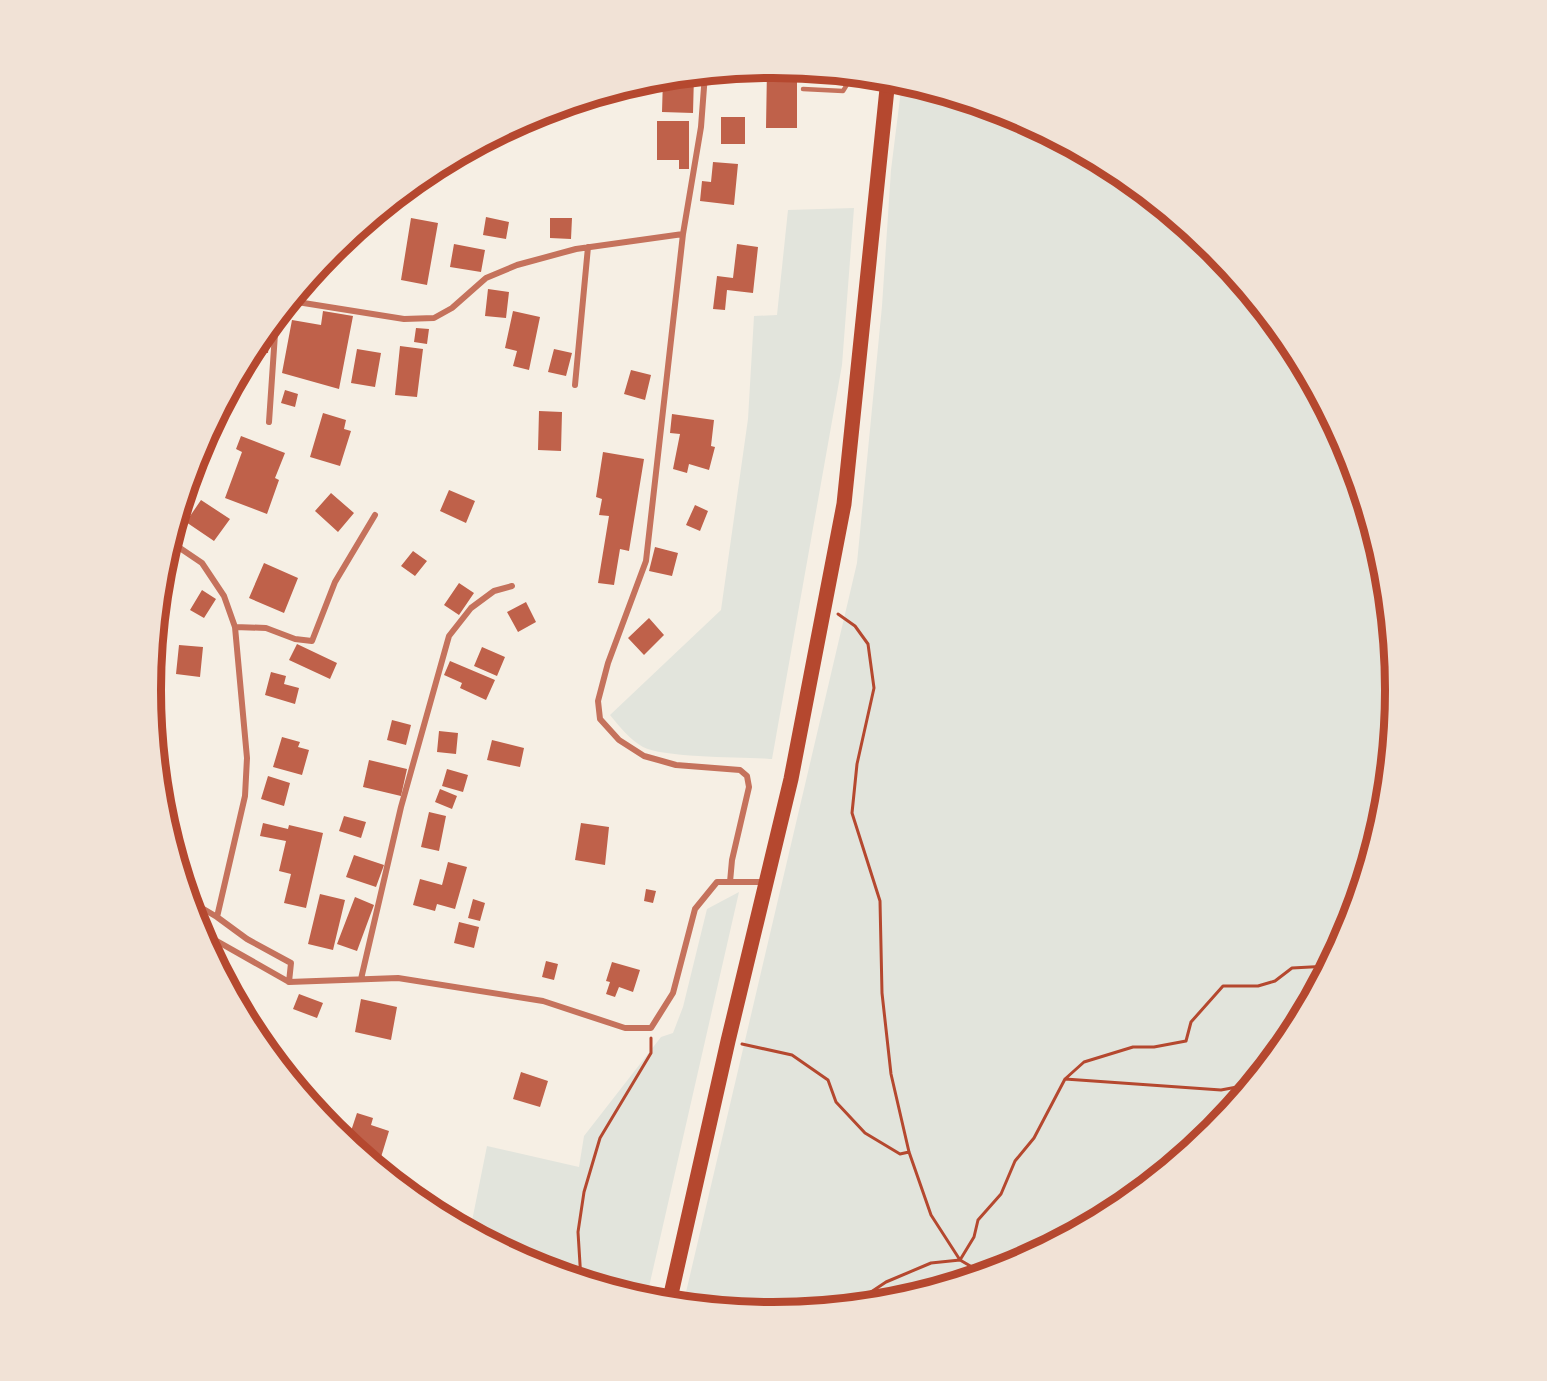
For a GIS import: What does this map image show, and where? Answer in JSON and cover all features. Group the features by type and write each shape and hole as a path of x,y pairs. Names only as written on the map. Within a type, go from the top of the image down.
{"highway":[{"path":"671,1294 728,1041 791,779 826,606 844,504 887,89"}],"street":[{"path":"705,82 702,127 683,234 646,561 608,663 598,701 600,719 619,740 644,756 676,765 740,770 747,776 749,787 732,860 730,882"},
{"path":"300,303 404,319 434,318 452,308 486,278 517,265 588,247 683,234"},
{"path":"575,385 588,247"},
{"path":"269,422 275,335"},
{"path":"235,627 266,628 295,639 312,641 335,582 375,514"},
{"path":"179,547 202,563 224,596 235,627 247,758 245,796 217,917"},
{"path":"361,979 401,807 449,636 471,609 494,591 512,586"},
{"path":"215,940 289,982 398,978 543,1001 625,1028 651,1028 673,993 695,909 717,882 766,882"},
{"path":"202,908 247,939 291,963 289,982"}],"lane":[{"path":"803,89 843,91 848,83"}],"path":[{"path":"826,606 855,626 868,644 874,688 857,764 852,813 880,901 882,993 891,1074 909,1152 932,1215 960,1260 974,1269"},
{"path":"960,1260 974,1237 978,1220 1001,1194 1015,1161 1034,1138 1065,1079 1084,1062 1133,1047 1154,1047 1186,1041 1191,1022 1223,986 1258,986 1275,981 1292,968 1320,966"},
{"path":"580,1271 578,1232 584,1192 600,1138 651,1053 651,1028"},
{"path":"728,1041 792,1054 828,1080 836,1102 865,1133 900,1154 909,1152"},
{"path":"1065,1079 1221,1090 1240,1086"},
{"path":"865,1296 886,1282 932,1263 960,1260"}],"shaded area":[{"path":"901,92 932,99 1008,125 1080,160 1114,181 1146,205 1207,257 1259,318 1283,350 1323,420 1339,456 1365,532 1381,611 1385,650 1385,731 1374,810 1365,849 1339,925 1304,997 1283,1031 1234,1094 1207,1124 1177,1151 1114,1200 1080,1221 1008,1256 932,1282 893,1291 814,1302 733,1302 685,1296 857,563 882,306 891,170"},
{"path":"854,208 842,365 772,759 653,751 629,737 610,715 721,610 748,419 754,316 777,315 788,210"},
{"path":"739,892 648,1290 615,1282 539,1256 472,1223 487,1146 579,1167 584,1136 661,1037 673,1033 683,1007 707,909"}],"building":[{"path":"767,78 797,79 797,128 766,128"},
{"path":"694,83 693,113 662,112 663,88"},
{"path":"721,117 745,117 745,144 721,144"},
{"path":"657,121 689,121 689,169 679,169 679,160 657,160"},
{"path":"713,162 738,164 734,205 700,201 702,181 711,182"},
{"path":"486,217 509,222 506,239 483,235"},
{"path":"411,218 438,223 427,285 401,280"},
{"path":"550,218 572,218 571,239 550,238"},
{"path":"454,244 485,250 481,272 450,267"},
{"path":"737,244 758,247 753,293 727,290 725,310 713,309 717,276 733,278"},
{"path":"488,289 509,292 506,318 485,316"},
{"path":"323,311 353,316 339,389 282,373 292,320 321,325"},
{"path":"513,311 540,317 529,370 513,366 517,351 505,348"},
{"path":"416,328 429,329 427,344 414,342"},
{"path":"269,343 268,353 262,353"},
{"path":"400,346 423,349 417,397 395,395"},
{"path":"357,349 381,353 375,387 351,383"},
{"path":"554,349 572,353 566,376 548,372"},
{"path":"631,370 651,375 645,400 624,394"},
{"path":"285,390 298,394 295,407 281,403"},
{"path":"539,411 562,412 561,451 538,450"},
{"path":"323,413 346,420 344,429 351,431 340,466 310,457"},
{"path":"672,414 714,420 711,446 715,447 709,470 689,464 687,473 673,469 680,434 670,433"},
{"path":"241,436 285,453 275,478 279,480 267,514 225,498 242,452 236,449"},
{"path":"603,452 644,459 629,551 620,549 614,585 598,583 609,516 599,515 602,499 596,497"},
{"path":"449,490 475,501 466,523 440,511"},
{"path":"331,493 354,513 338,532 315,511"},
{"path":"201,500 230,519 214,541 186,522"},
{"path":"695,505 708,511 700,531 686,525"},
{"path":"655,547 678,553 672,576 649,571"},
{"path":"413,551 427,561 415,576 401,566"},
{"path":"264,563 298,578 284,613 249,598"},
{"path":"459,583 474,593 459,615 444,605"},
{"path":"202,590 216,599 204,618 190,610"},
{"path":"526,602 536,622 518,632 507,612"},
{"path":"649,618 664,635 644,655 628,638"},
{"path":"297,644 337,663 330,679 289,660"},
{"path":"179,645 203,647 200,677 176,674"},
{"path":"482,647 505,657 497,676 474,666"},
{"path":"450,661 495,680 486,700 460,688 462,683 444,675"},
{"path":"271,672 286,676 284,684 299,688 295,704 265,695"},
{"path":"392,720 411,725 406,745 387,740"},
{"path":"439,731 458,733 456,754 437,752"},
{"path":"282,737 300,742 298,747 309,750 302,775 273,767"},
{"path":"492,740 524,748 520,767 487,760"},
{"path":"369,760 407,769 401,796 363,787"},
{"path":"447,769 468,775 463,792 442,786"},
{"path":"268,776 290,783 284,806 261,799"},
{"path":"440,789 457,796 452,809 435,802"},
{"path":"429,812 446,816 439,851 421,847"},
{"path":"344,816 366,822 361,838 339,831"},
{"path":"263,823 288,829 289,825 323,833 306,908 284,903 291,874 279,871 286,841 260,836"},
{"path":"581,823 609,827 605,865 575,860"},
{"path":"354,855 384,865 376,887 346,877"},
{"path":"448,862 467,867 455,909 437,904 435,911 413,905 420,879 442,885"},
{"path":"646,889 656,891 653,903 644,901"},
{"path":"320,894 345,900 333,950 308,944"},
{"path":"355,897 374,905 357,951 337,944"},
{"path":"473,899 485,903 480,921 468,918"},
{"path":"459,922 479,927 474,948 454,943"},
{"path":"546,961 558,964 554,980 542,977"},
{"path":"612,962 640,970 633,992 619,987 615,997 606,994 610,982 606,981"},
{"path":"299,994 323,1003 317,1018 293,1009"},
{"path":"361,999 397,1007 391,1040 355,1032"},
{"path":"521,1072 548,1081 540,1107 513,1099"},
{"path":"357,1113 373,1118 371,1125 389,1131 380,1159 370,1151 350,1133"}]}
